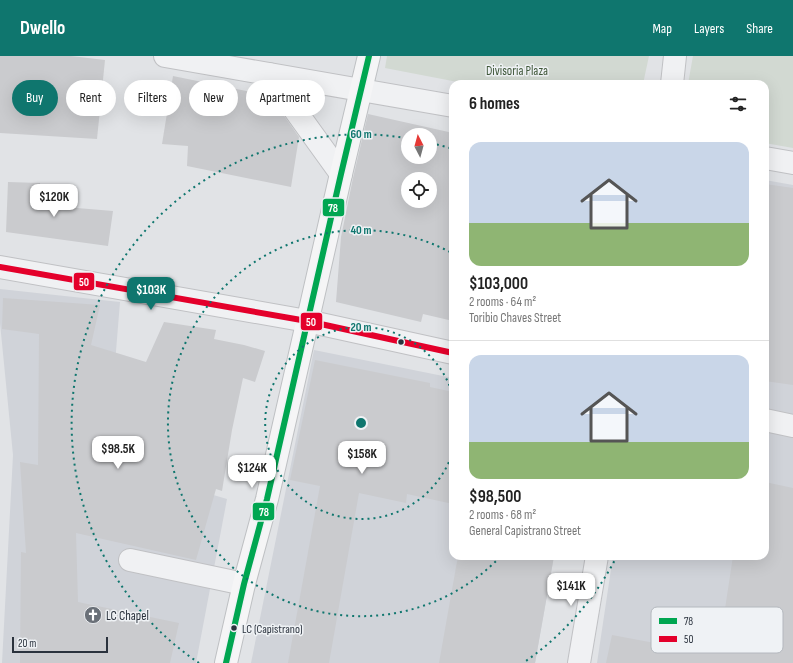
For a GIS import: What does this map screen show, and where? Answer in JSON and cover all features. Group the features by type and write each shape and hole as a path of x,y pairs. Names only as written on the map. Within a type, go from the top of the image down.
{"main road":[{"path":"226,663 244,584 267,499 369,56"}],"street":[{"path":"165,56 449,105"},
{"path":"672,80 675,56"},
{"path":"270,74 341,174"},
{"path":"769,159 793,163"},
{"path":"0,267 307,321 449,352"},
{"path":"769,421 793,426"},
{"path":"130,560 244,584"},
{"path":"579,663 596,560"}],"shaded area":[{"path":"769,181 793,185 793,663 597,663 612,560 769,560"},
{"path":"0,289 120,302 106,474 193,489 227,499 196,663 2,663 13,455 0,323"},
{"path":"314,350 449,377 449,560 553,560 535,663 251,663"}],"green space":[{"name":"Divisoria Plaza","path":"387,56 649,56 644,80 449,80 385,68"},
{"path":"693,56 793,56 793,148 769,144 769,80 689,80"}],"building":[{"path":"0,56 71,56 105,60 103,80 66,80 66,116 99,116 97,139 0,133"},
{"path":"173,76 192,80 189,80 189,116 238,116 238,89 246,91 246,116 284,116 299,137 291,187 187,166 188,146 162,144 167,116 181,116 181,80 172,80"},
{"path":"368,114 431,128 401,128 401,164 437,164 437,129 449,132 449,320 423,314 421,322 336,302 341,237"},
{"path":"8,182 40,183 41,205 113,211 108,246 6,232"},
{"path":"769,185 793,188 793,385 769,382"},
{"path":"3,298 100,305 91,345 146,362 164,322 216,330 214,339 265,351 255,382 243,378 232,430 222,491 216,489 196,560 76,533 78,602 179,623 170,663 20,663 21,552 26,553 20,462 38,465 39,334 2,329"},
{"path":"315,360 430,383 430,387 449,391 449,503 407,494 406,503 359,493 329,663 288,663 320,486 290,480"},
{"path":"769,483 793,488 793,663 606,663 612,635 651,642 651,653 783,653 783,607 725,607 732,560 769,560"},
{"path":"457,560 553,560 535,663 439,663"}],"transit line":[{"name":"78","path":"226,663 244,584 267,499 369,56"},
{"name":"50","path":"0,267 307,321 449,352"}],"place":[{"name":"LC Chapel","path":"93,615"},
{"name":"LC (Capistrano)","path":"234,628"}]}
